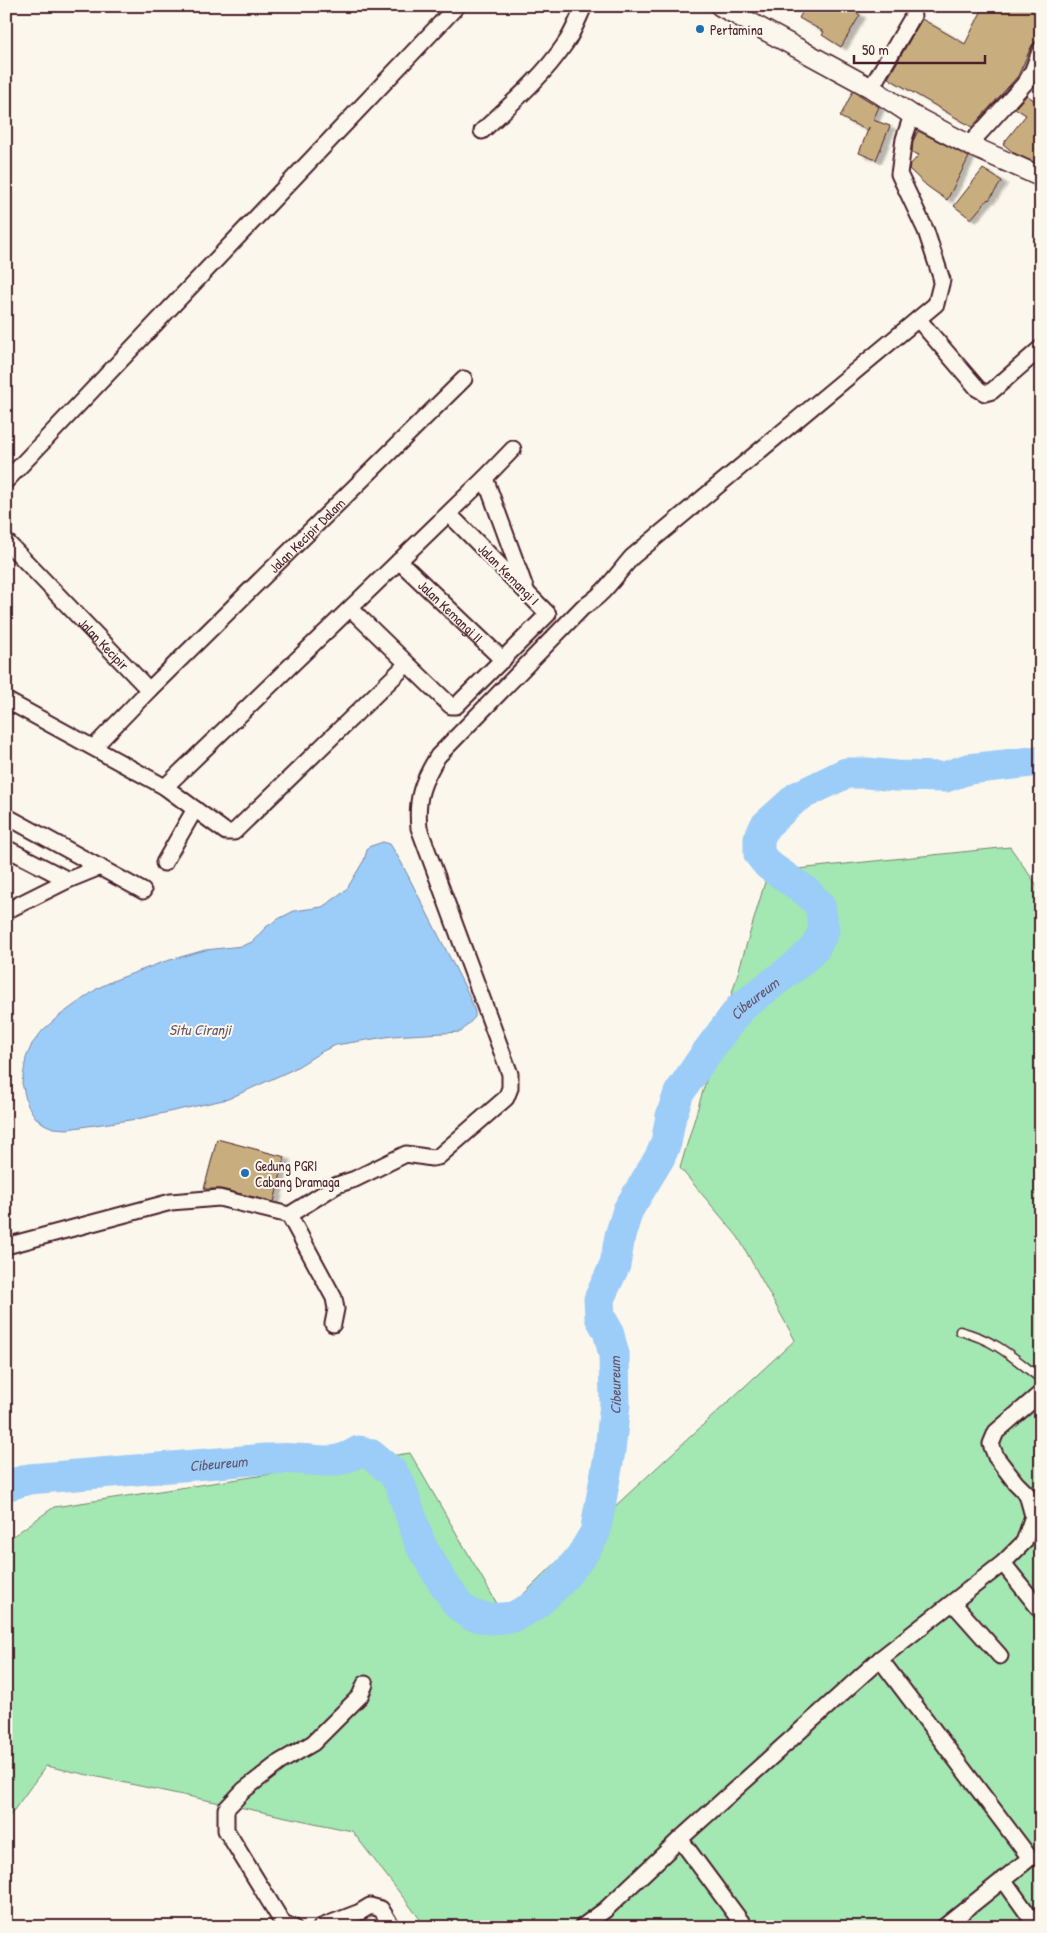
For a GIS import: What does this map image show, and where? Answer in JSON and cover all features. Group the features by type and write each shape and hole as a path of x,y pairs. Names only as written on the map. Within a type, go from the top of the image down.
{"street":[{"path":"6,481 457,6"},
{"path":"482,131 546,70 566,42 584,6"},
{"path":"720,6 871,88 912,115 1041,177"},
{"path":"871,88 913,16"},
{"path":"969,144 1026,82 1041,49"},
{"path":"6,1246 171,1202 192,1199 219,1198 289,1215 337,1185 355,1179 406,1154 412,1153 438,1158 506,1098 510,1088 510,1074 419,828 418,810 420,793 426,775 438,756 583,607 610,584 632,557 936,304 942,280 926,231 900,174 904,139 912,115"},
{"path":"918,320 978,389 985,392 992,391 1041,348"},
{"name":"Jalan Kecipir Dalam","path":"148,690 464,379"},
{"path":"165,787 449,514 513,449"},
{"path":"485,478 526,590"},
{"name":"Jalan Kemangi I","path":"449,514 548,614 503,660"},
{"name":"Jalan Kecipir","path":"6,541 148,690"},
{"name":"Jalan Kemangi II","path":"399,561 503,660"},
{"path":"351,609 451,706 454,707 503,660"},
{"path":"6,700 94,746 165,787 226,832 234,832 407,664"},
{"path":"6,688 27,711"},
{"path":"94,746 148,690"},
{"path":"164,863 195,809"},
{"path":"6,816 143,891"},
{"path":"6,848 68,880"},
{"path":"6,911 68,880 100,867"},
{"path":"289,1215 334,1298 336,1309 333,1324"},
{"path":"1041,1393 996,1432 992,1444 996,1457 1016,1483 1041,1505"},
{"path":"582,1927 605,1910 680,1839 880,1659 1003,1563 1024,1542 1030,1528 1033,1516 1027,1494"},
{"path":"1003,1563 1041,1611"},
{"path":"953,1603 1000,1656"},
{"path":"880,1659 1030,1858 944,1927"},
{"path":"293,1927 284,1925 226,1830 226,1809 244,1790 280,1762 313,1743 360,1696 365,1684"},
{"path":"680,1839 745,1927"},
{"path":"1003,1879 1037,1927"},
{"path":"321,1927 360,1912 370,1906 381,1909 392,1927"}],"lane":[{"path":"960,1331 999,1346 1041,1379"}],"green space":[{"path":"1010,847 1041,891 1041,1927 426,1927 352,1831 46,1766 6,1821 6,1541 54,1507 410,1453 503,1614 599,1521 795,1340 738,1237 680,1168 768,872"}],"water":[{"name":"Situ Ciranji","path":"383,842 390,844 400,860 469,995 475,1017 461,1032 392,1036 336,1045 294,1069 228,1099 137,1119 67,1129 53,1128 35,1117 27,1104 22,1083 26,1058 32,1044 43,1030 59,1016 98,988 115,980 163,962 205,950 242,946 252,942 266,927 294,911 322,907 348,887 364,860 368,847"}],"building":[{"path":"806,6 845,6 860,15 841,47 822,35 824,32 799,18"},
{"path":"984,6 1041,6 1041,40 1036,41 1032,45 1018,76 972,127 888,78 922,19 965,44"},
{"path":"853,91 879,107 873,120 890,126 876,160 859,153 868,131 840,117"},
{"path":"1027,95 1036,102 1041,96 1041,165 1014,153 1003,144 1026,115 1015,108"},
{"path":"918,131 969,157 947,200 927,186 909,169 910,165 919,155 912,152 913,141"},
{"path":"983,169 1002,181 989,200 971,219 954,206"},
{"name":"Gedung PGRI Cabang Dramaga","path":"217,1139 285,1157 274,1202 221,1189 204,1189"}],"waterway":[{"name":"Cibeureum","path":"6,1486 29,1479 265,1459 329,1461 343,1459 359,1451 370,1454 392,1472 400,1484 421,1546 459,1606 471,1615 491,1619 513,1617 534,1606 558,1584 582,1555 595,1533 610,1451 615,1404 614,1355 608,1331 600,1317 599,1299 615,1265 620,1236 628,1210 660,1157 666,1143 671,1116 679,1093 707,1052 740,1008 798,964 815,948 824,930 820,906 807,892 768,865 759,854 759,839 765,826 797,797 846,773 945,777 968,769 1041,761"}],"place":[{"name":"Pertamina","path":"700,29"},
{"name":"Gedung PGRI Cabang Dramaga","path":"245,1173"}]}
